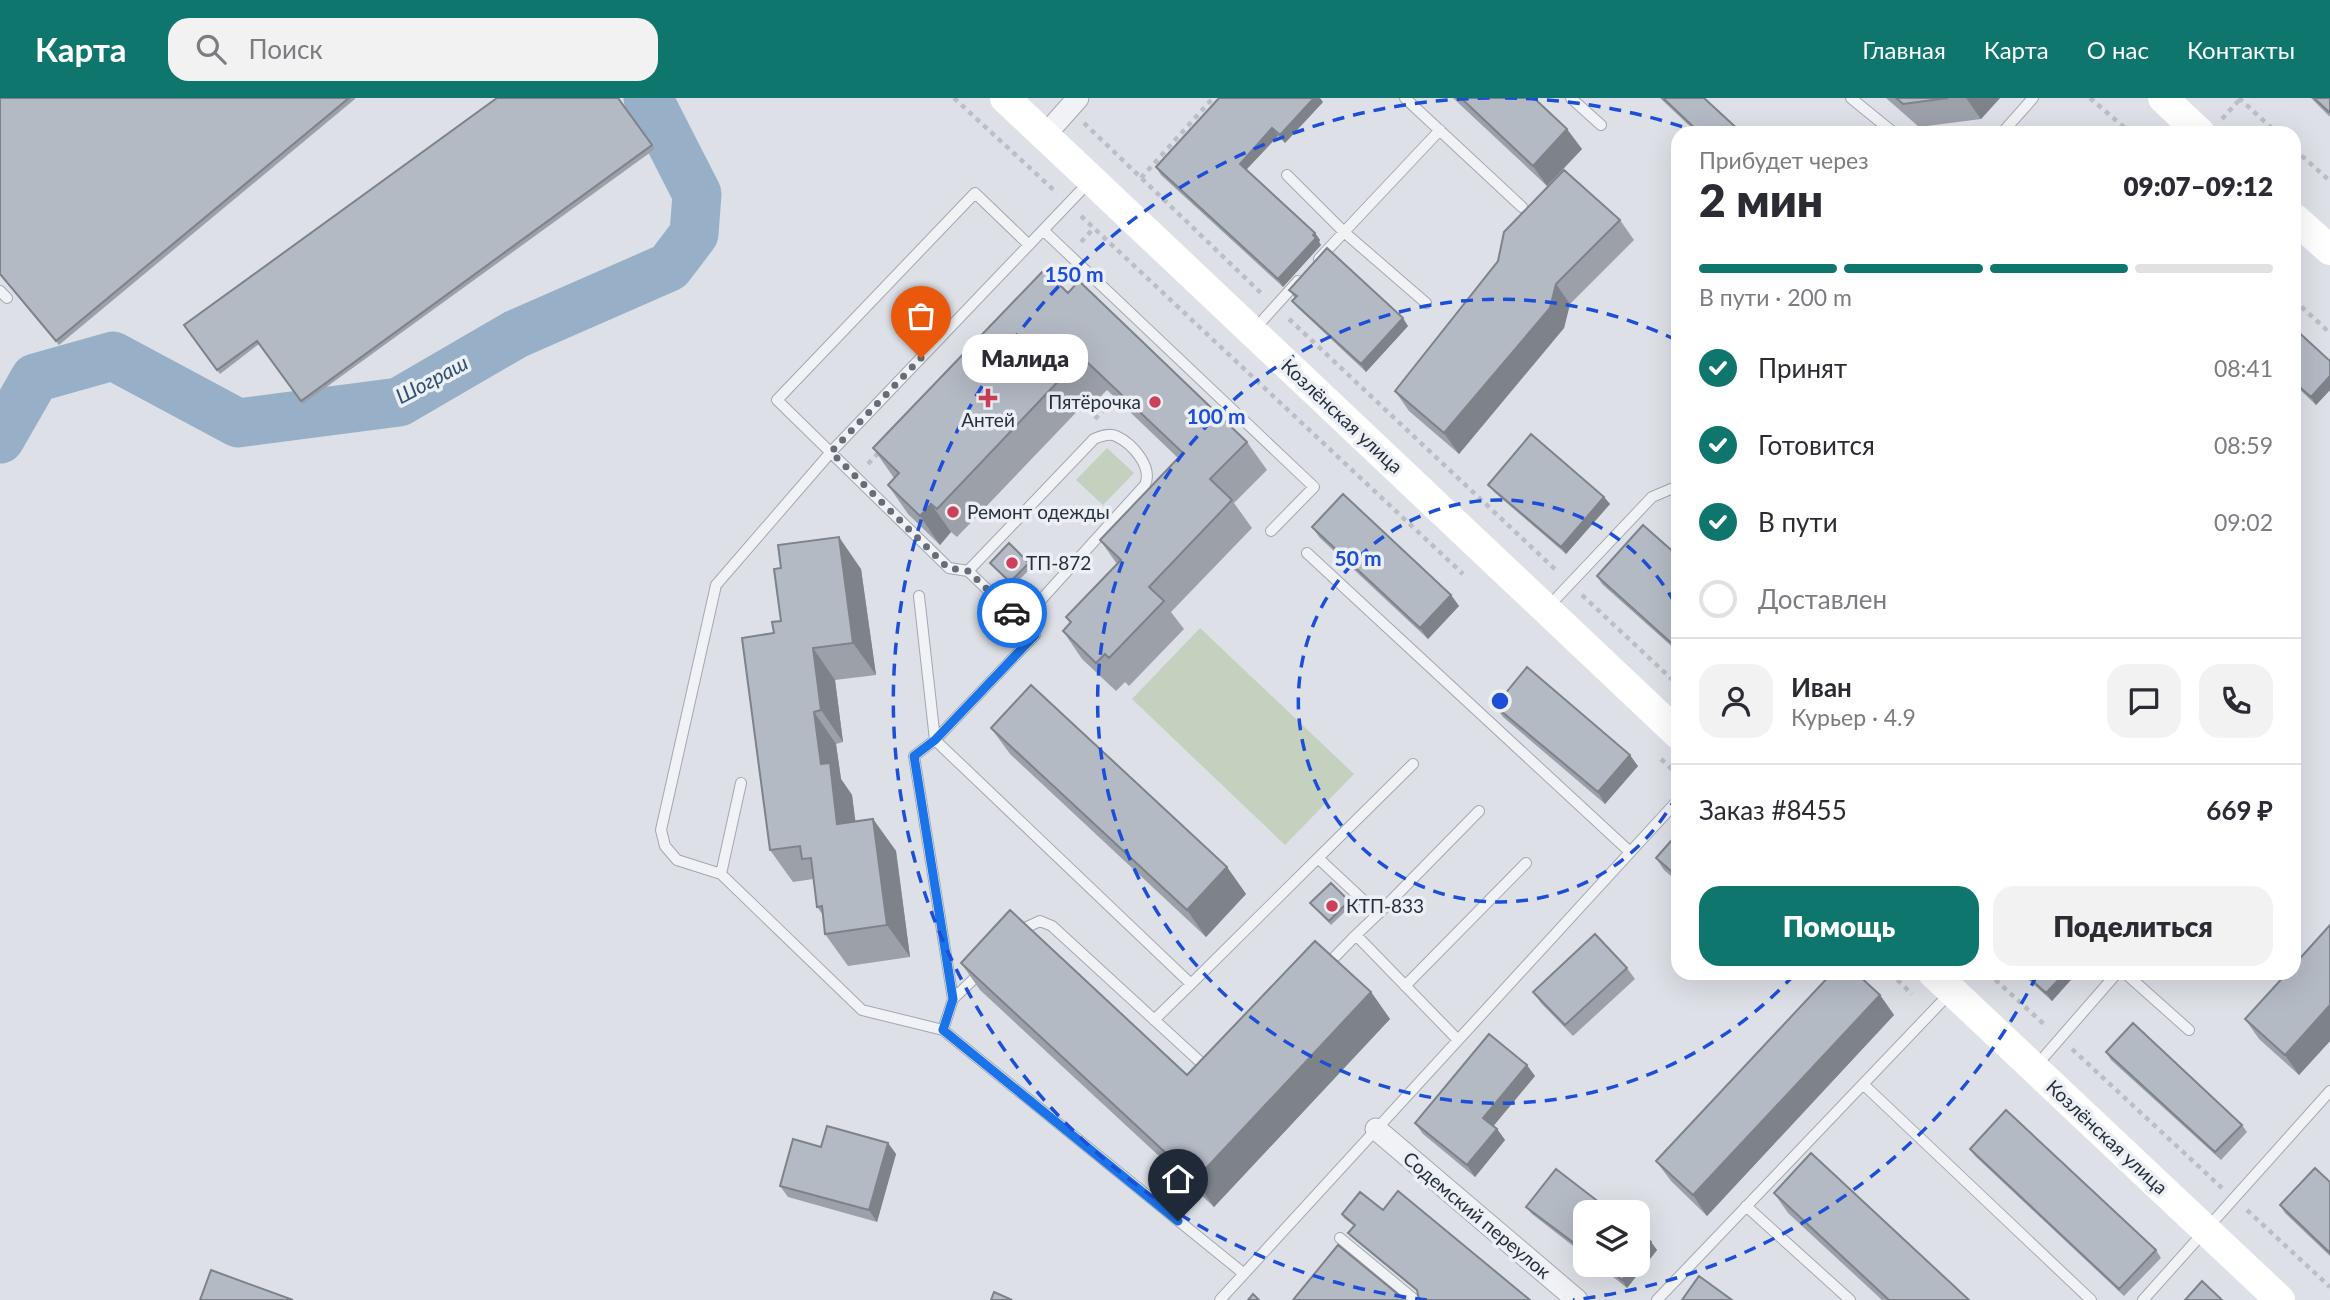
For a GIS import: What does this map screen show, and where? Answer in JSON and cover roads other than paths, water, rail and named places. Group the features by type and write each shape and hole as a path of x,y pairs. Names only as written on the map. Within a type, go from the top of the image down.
{"street":[{"name":"Козлёнская улица","path":"1005,98 1671,727"},
{"path":"2163,98 2193,126"},
{"path":"1046,134 1073,103"},
{"path":"2301,224 2330,250"},
{"name":"Козлёнская улица","path":"1943,982 2280,1300"},
{"name":"Содемский переулок","path":"1376,1129 1577,1300"}],"lane":[{"path":"1405,98 1522,207"},
{"path":"1571,98 1601,125"},
{"path":"1851,98 1885,126"},
{"path":"2008,126 2033,98"},
{"path":"1253,331 1440,130"},
{"path":"1287,175 1344,232 1426,303"},
{"path":"1092,178 831,452 716,585 662,830 665,846 677,860 721,874 862,1010 943,1030 1243,1273"},
{"path":"943,1030 953,999 914,756 935,740 1035,635 968,571 948,568 777,400 975,193 1029,245"},
{"path":"1043,230 1314,487 1271,531"},
{"path":"968,571 1094,439 1117,436 1144,462 1147,479 1021,622"},
{"path":"1546,609 1652,497 1671,489"},
{"path":"1307,553 1630,852"},
{"path":"919,596 935,740 1191,984"},
{"path":"1154,1020 1413,764"},
{"path":"721,874 741,783"},
{"path":"1220,1300 1671,808"},
{"path":"1318,974 1479,811"},
{"path":"1318,858 1378,914"},
{"path":"1405,986 1526,863"},
{"path":"1009,945 1027,927 1040,921 1052,926 1207,1070 1222,1070"},
{"path":"1356,935 1458,1040"},
{"path":"953,999 990,963"},
{"path":"2034,1068 2111,980"},
{"path":"2133,980 2189,1030"},
{"path":"1657,1300 1863,1084 1943,982"},
{"path":"1863,1084 2091,1300"},
{"path":"2143,1300 2330,1091"},
{"path":"1746,1206 1850,1300"},
{"path":"1340,1238 1415,1300"}],"waterway":[{"name":"Шограш","path":"0,439 35,378 113,356 238,423 399,402 516,334 669,267 694,234 697,194 648,98"}],"place":[{"name":"Малида","path":"921,358"},
{"name":"Антей","path":"988,398"},
{"name":"Пятёрочка","path":"1155,402"},
{"name":"Ремонт одежды","path":"953,512"},
{"name":"ТП-872","path":"1012,563"},
{"name":"КТП-833","path":"1332,906"}]}
